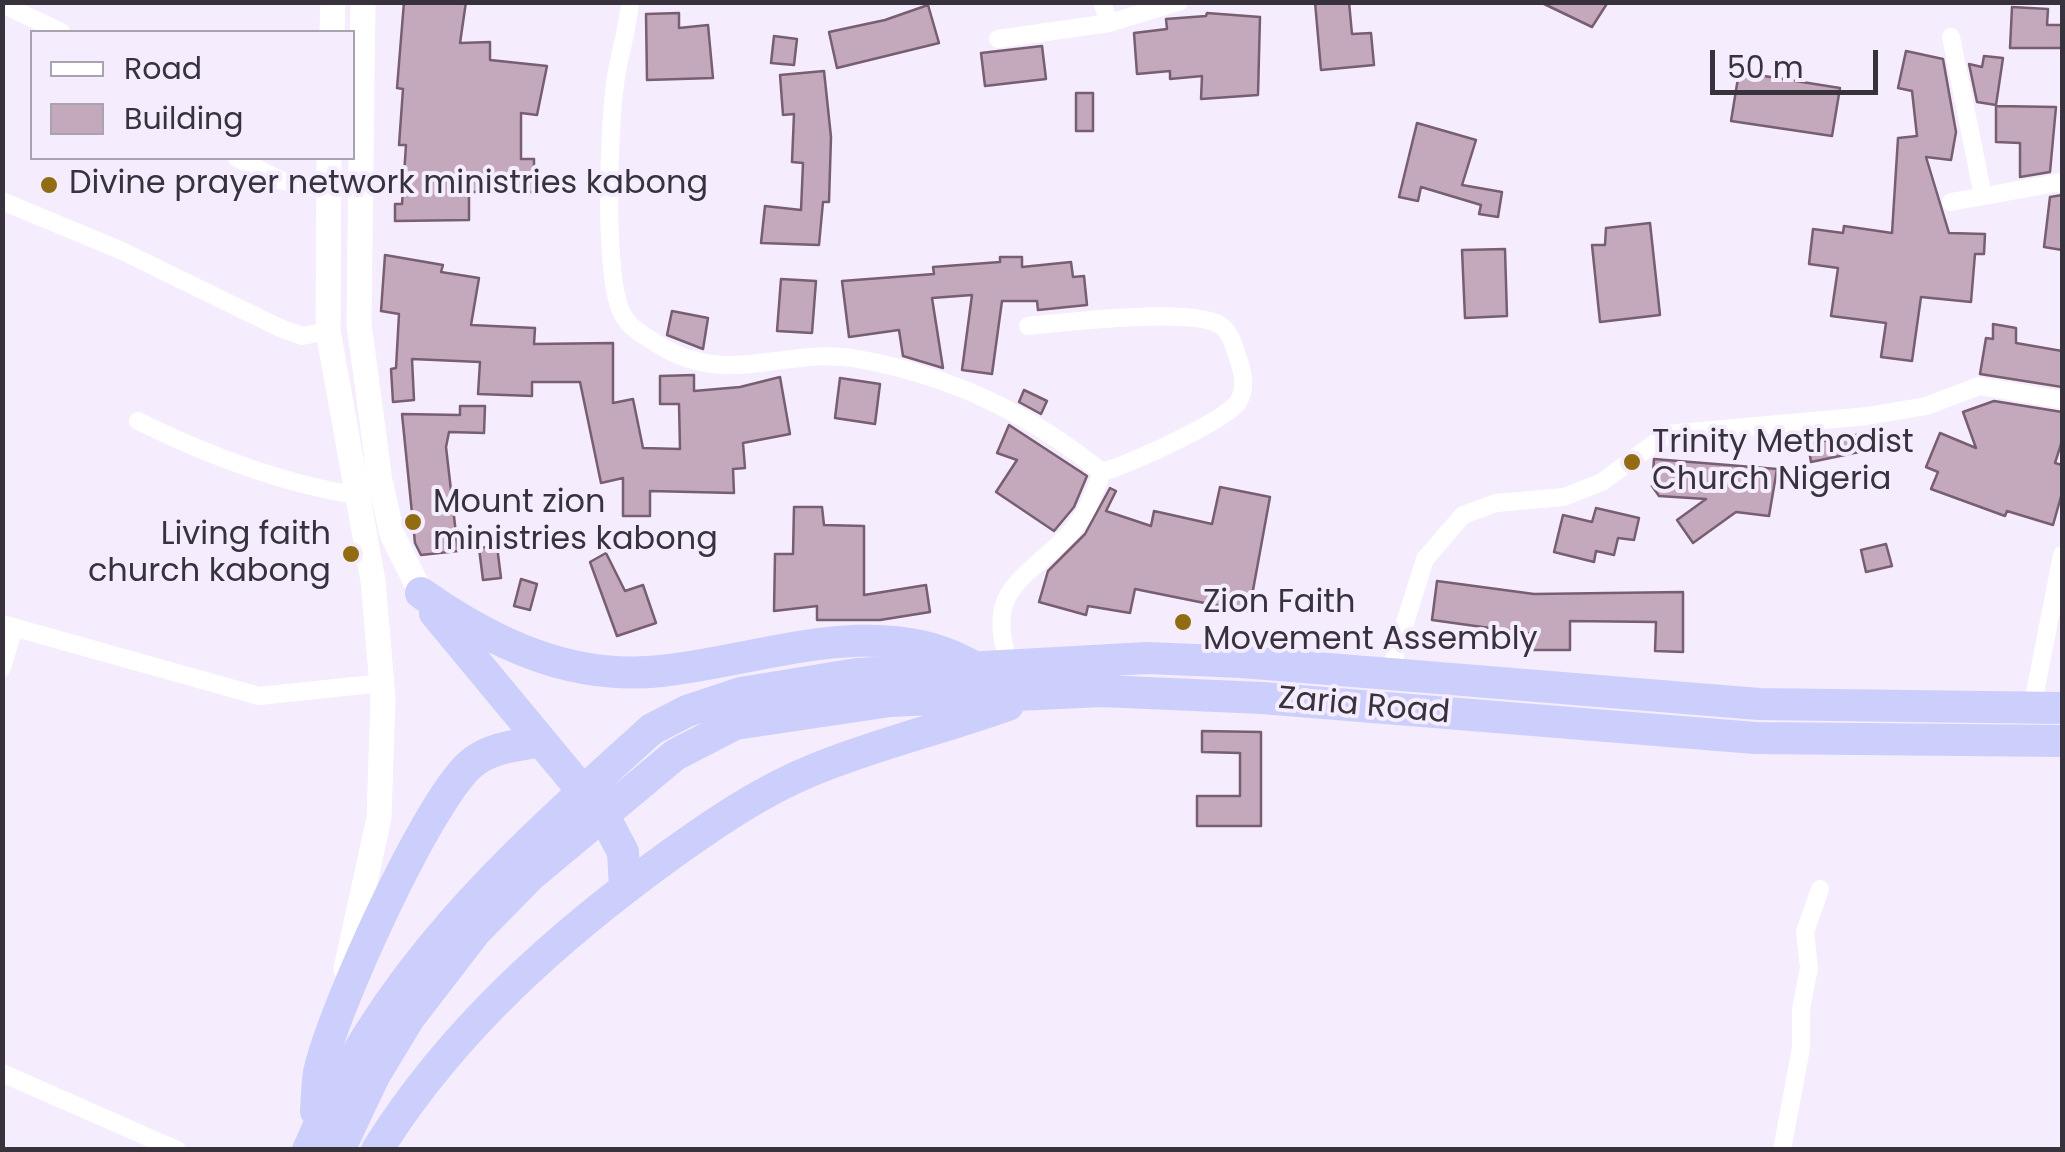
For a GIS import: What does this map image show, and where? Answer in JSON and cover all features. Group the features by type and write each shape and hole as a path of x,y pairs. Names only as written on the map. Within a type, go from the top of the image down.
{"highway":[{"path":"421,593 502,644 591,669 659,672 819,644 890,643 922,644 971,666"},
{"path":"421,593 616,836 623,852 625,888"},
{"path":"320,1144 344,1073 385,1008 457,914 518,868 652,730 686,711 741,693 857,674 1147,658 1760,704 2047,708"},
{"name":"Zaria Road","path":"518,868 675,755 717,731 770,718 890,701 1102,691 1262,698 1755,738 2062,741"},
{"path":"377,1150 463,1034 517,978 625,888 723,818 812,770 1037,695"},
{"path":"320,1144 319,1073 330,1036 390,899 448,790 476,759 495,750 537,742"}],"street":[{"path":"332,2 332,30"},
{"path":"362,2 359,324 380,481 392,534 421,593"},
{"path":"630,2 609,149 613,266 622,315 638,332 674,354 732,368 803,358 857,358 945,379 1031,420 1102,472"},
{"path":"1102,2 1108,23"},
{"path":"998,39 1108,23 1179,2"},
{"path":"2,4 57,30"},
{"path":"1951,37 1982,196"},
{"path":"241,160 280,180 329,191"},
{"path":"329,160 328,330 373,581 382,683 379,818 330,1036"},
{"path":"1951,202 2062,182"},
{"path":"2,200 120,250 280,328 302,336 328,330"},
{"path":"1028,326 1181,318 1221,326 1232,339 1244,383 1241,399 1232,409 1129,465 1102,472"},
{"path":"1389,674 1426,558 1463,515 1496,503 1564,498 1602,482 1667,434 1868,416 1926,406 1979,386 2062,400"},
{"path":"138,421 191,447 307,488 355,496"},
{"path":"1009,664 1000,636 1001,603 1011,587 1071,532 1089,509 1102,472"},
{"path":"2047,708 2062,555"},
{"path":"2,668 8,625 259,696 382,683"},
{"path":"1782,1150 1801,1048 1800,1009 1809,968 1805,932 1820,889"},
{"path":"2,1072 177,1150"}],"building":[{"path":"404,2 466,2 460,43 490,42 490,60 547,66 537,115 521,113 521,159 534,159 534,192 469,192 469,220 395,221 395,204 402,204 406,145 399,145 403,89 397,88"},
{"path":"1315,2 1349,2 1352,34 1371,33 1374,65 1321,70"},
{"path":"1540,2 1608,2 1592,27"},
{"path":"928,5 939,43 837,68 829,32 885,20"},
{"path":"2012,7 2048,9 2047,25 2062,25 2062,48 2010,48"},
{"path":"679,13 679,28 708,25 713,78 647,80 646,14"},
{"path":"1207,13 1260,17 1258,95 1201,99 1202,76 1170,79 1170,71 1137,74 1134,33 1167,29 1166,19"},
{"path":"774,36 797,39 794,65 771,63"},
{"path":"1042,46 1046,79 985,86 981,53"},
{"path":"1906,51 1943,59 1956,132 1951,160 1926,157 1949,233 1985,234 1984,254 1975,254 1971,302 1921,297 1912,361 1881,357 1886,323 1831,316 1838,268 1809,264 1813,229 1843,233 1844,226 1892,233 1898,138 1917,136 1912,91 1898,88"},
{"path":"1984,56 2003,58 1996,105 1977,102 1969,64 1982,67"},
{"path":"824,71 831,137 829,202 823,202 819,245 761,243 765,206 801,210 803,163 792,162 794,114 783,115 780,75"},
{"path":"1739,72 1840,88 1832,136 1731,121"},
{"path":"1076,93 1093,93 1093,131 1076,131"},
{"path":"1996,106 2056,107 2050,172 2020,177 2020,143 1996,142"},
{"path":"1417,123 1476,140 1462,185 1502,192 1498,217 1479,214 1481,205 1421,187 1418,201 1399,197"},
{"path":"2062,195 2062,250 2044,247 2050,197"},
{"path":"1650,223 1660,315 1600,322 1592,245 1605,245 1606,228"},
{"path":"1505,249 1507,316 1465,318 1462,250"},
{"path":"385,255 443,265 441,272 479,278 471,325 535,328 534,344 613,343 613,403 633,399 643,448 680,449 679,404 660,404 660,376 694,375 694,391 740,387 780,377 790,434 743,443 745,468 733,469 734,493 650,491 650,516 623,516 623,478 601,483 580,382 532,382 532,396 478,394 480,362 412,359 414,400 393,402 391,369 396,368 399,314 381,311"},
{"path":"1000,257 1022,257 1022,267 1071,262 1073,277 1084,276 1087,305 1038,310 1037,301 1002,301 992,374 962,370 972,295 932,298 943,368 903,356 899,330 849,337 842,281 934,274 933,267 1000,262"},
{"path":"781,279 816,281 812,333 777,331"},
{"path":"672,311 708,318 703,349 667,335"},
{"path":"1993,324 2016,328 2016,343 2062,351 2062,387 1980,374 1986,338 1993,339"},
{"path":"840,378 880,384 875,424 835,418"},
{"path":"1024,390 1047,401 1041,414 1019,402"},
{"path":"1994,401 2062,412 2062,441 2055,463 2062,465 2062,493 2053,525 2007,511 2005,516 1931,489 1938,472 1926,467 1940,433 1976,448 1963,412"},
{"path":"460,406 485,406 484,433 449,432 446,447 458,551 421,555 415,543 402,414 460,415"},
{"path":"1009,425 1087,476 1074,507 1054,531 996,492 1017,460 997,453"},
{"path":"1861,434 1864,451 1811,462 1808,444"},
{"path":"1654,459 1777,469 1769,516 1736,512 1693,543 1677,520 1706,499 1659,496 1652,486"},
{"path":"1220,487 1270,497 1249,612 1135,589 1130,613 1088,606 1086,615 1039,602 1048,571 1085,534 1110,488 1116,491 1106,511 1151,526 1154,511 1212,524"},
{"path":"794,507 822,507 824,525 864,526 864,595 926,585 930,612 880,620 817,620 817,606 774,611 775,554 793,554"},
{"path":"1596,508 1639,518 1634,540 1618,538 1614,555 1596,551 1594,562 1554,552 1563,515 1592,522"},
{"path":"1886,544 1892,566 1866,572 1861,550"},
{"path":"497,546 501,578 483,580 479,548"},
{"path":"606,553 625,591 643,585 656,623 617,636 590,562"},
{"path":"521,579 537,584 530,610 514,606"},
{"path":"1437,581 1534,594 1683,592 1683,652 1655,651 1656,622 1570,621 1570,650 1533,650 1533,634 1432,620"},
{"path":"1202,731 1261,732 1261,826 1197,826 1197,796 1240,796 1240,753 1202,752"}],"place":[{"name":"Divine prayer network ministries kabong","path":"49,185"},
{"name":"Trinity Methodist Church Nigeria","path":"1632,462"},
{"name":"Mount zion ministries kabong","path":"413,522"},
{"name":"Living faith church kabong","path":"351,554"},
{"name":"Zion Faith Movement Assembly","path":"1183,622"}]}
